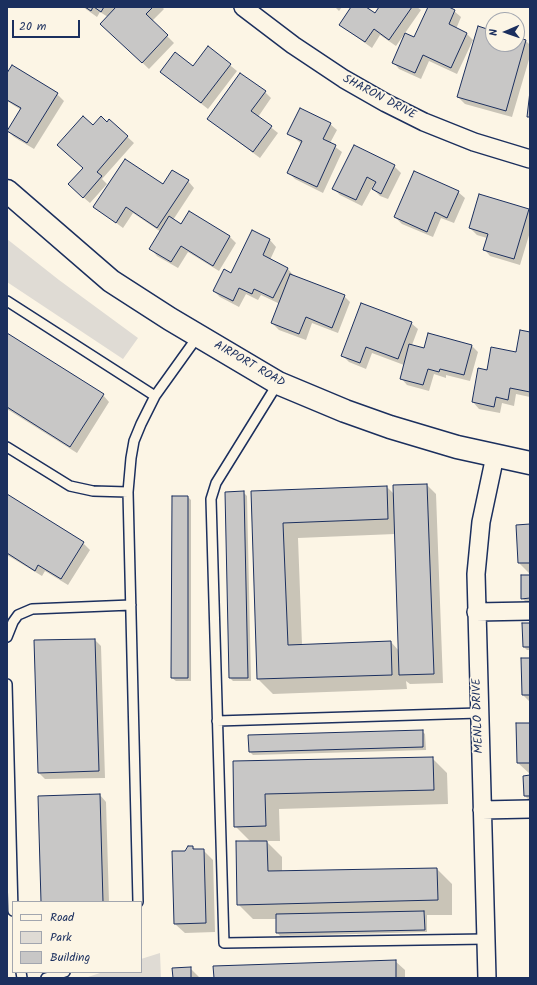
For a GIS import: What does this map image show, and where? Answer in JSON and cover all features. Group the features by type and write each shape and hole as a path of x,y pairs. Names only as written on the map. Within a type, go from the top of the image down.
{"street":[{"name":"SHARON DRIVE","path":"243,7 292,45 344,79 386,103 424,122 474,142 530,158"},
{"name":"AIRPORT ROAD","path":"7,191 111,281 198,336 278,382 345,411 390,428 457,447 530,463"},
{"name":"MENLO DRIVE","path":"487,978 476,574 478,539 495,456"},
{"path":"476,612 530,611"},
{"path":"482,810 530,809"}],"lane":[{"path":"7,301 155,396"},
{"path":"138,901 128,492 131,458 134,440 155,396 198,336"},
{"path":"278,382 216,483 211,499 224,943 486,939"},
{"path":"7,447 70,486 93,491 128,492"},
{"path":"7,638 13,622 18,615 32,609 131,605"},
{"path":"7,684 13,901"},
{"path":"217,721 480,713"},
{"path":"46,978 62,973"}],"green space":[{"path":"7,239 59,280 138,338 123,359 7,282"},
{"path":"160,953 161,978 85,978 100,973 142,973 142,959"}],"building":[{"path":"85,7 93,7 91,11"},
{"path":"94,7 104,7 101,12"},
{"path":"116,7 153,7 146,14 168,35 142,63 100,24"},
{"path":"351,7 366,7 375,13 379,7 412,7 389,40 374,29 365,42 339,25"},
{"path":"428,7 449,7 455,10 449,24 467,33 451,68 423,55 415,73 392,63 405,33 414,37"},
{"path":"478,26 485,28 485,52 523,52 506,111 457,97"},
{"path":"208,46 231,64 201,103 160,72 175,52 193,66"},
{"path":"12,65 58,93 27,143 7,131 21,108 7,100 7,73"},
{"path":"240,73 266,91 251,111 272,126 253,152 207,119"},
{"path":"530,91 530,117 527,117"},
{"path":"300,108 331,123 323,139 336,145 317,187 287,173 302,141 287,134"},
{"path":"83,116 93,125 101,116 107,122 109,119 128,136 97,172 102,176 83,198 68,184 83,168 57,145"},
{"path":"354,145 395,165 381,194 372,189 376,182 367,177 356,200 332,189"},
{"path":"125,159 163,184 172,170 189,180 157,228 126,207 116,223 93,207"},
{"path":"414,171 459,191 447,218 435,212 427,232 394,217"},
{"path":"479,194 529,209 514,259 483,250 488,234 469,228"},
{"path":"189,211 230,236 213,266 181,246 171,262 149,249 169,216 181,224"},
{"path":"252,230 270,239 263,255 288,268 273,298 254,289 252,294 239,288 233,301 213,291 224,269 231,273"},
{"path":"290,274 345,295 332,328 306,317 299,334 271,323"},
{"path":"361,303 412,322 398,359 366,347 360,363 341,356"},
{"path":"520,330 530,332 530,392 510,388 508,400 496,397 494,407 472,402 478,368 487,370 491,347 516,352"},
{"path":"7,333 104,394 70,447 7,407"},
{"path":"428,333 472,345 464,375 440,369 439,372 428,369 423,385 400,379 409,344 424,348"},
{"path":"427,484 434,674 399,675 393,485"},
{"path":"387,486 388,519 283,523 288,645 391,641 392,675 257,679 251,491"},
{"path":"244,491 248,678 229,678 225,492"},
{"path":"7,494 84,542 61,579 38,565 35,571 7,553"},
{"path":"172,496 188,496 188,678 171,678"},
{"path":"530,524 530,563 518,563 516,525"},
{"path":"521,575 530,575 530,598 521,599"},
{"path":"522,623 530,623 530,647 523,647"},
{"path":"95,639 99,771 38,773 34,640"},
{"path":"521,658 530,658 530,695 522,695"},
{"path":"516,723 530,723 530,763 517,763"},
{"path":"423,730 423,747 249,752 248,735"},
{"path":"433,757 434,790 265,794 266,826 234,827 233,761"},
{"path":"530,775 530,796 524,796 523,776"},
{"path":"100,794 103,901 41,901 38,796"},
{"path":"236,841 267,841 268,871 437,868 438,900 237,905"},
{"path":"188,846 193,846 193,849 204,849 206,923 174,924 172,851 185,851"},
{"path":"424,911 425,930 276,933 276,914"},
{"path":"396,960 396,978 214,978 213,966"},
{"path":"191,967 191,978 173,978 172,968"}]}
